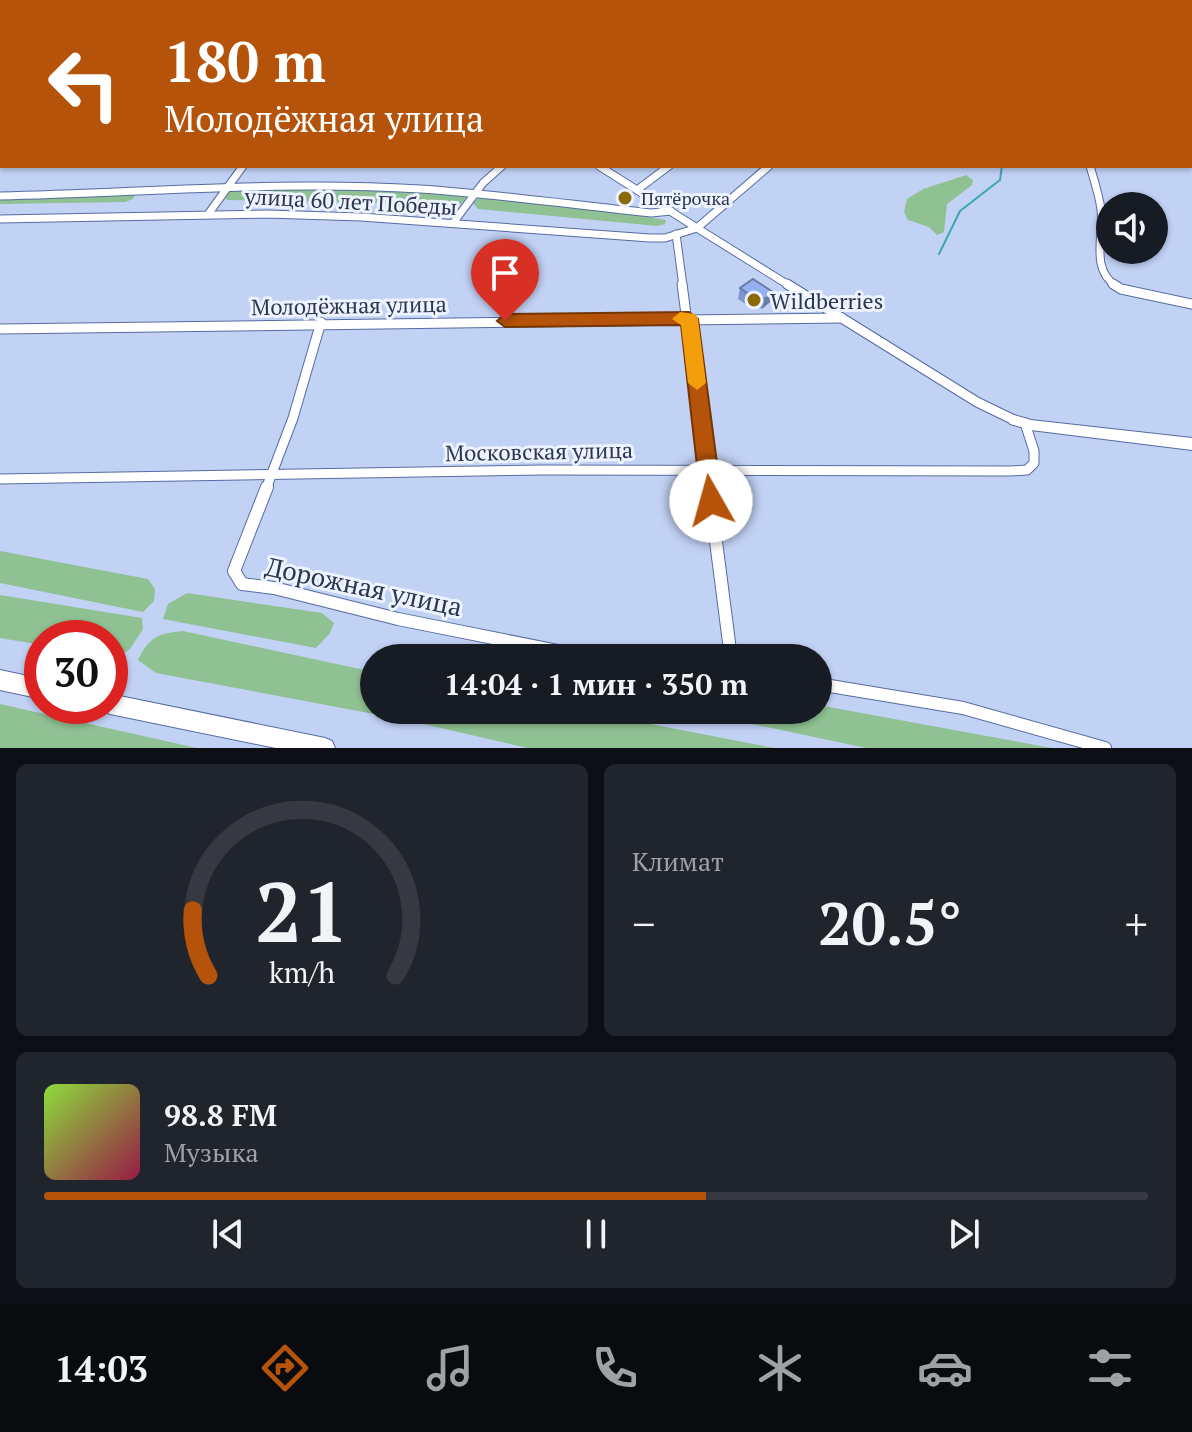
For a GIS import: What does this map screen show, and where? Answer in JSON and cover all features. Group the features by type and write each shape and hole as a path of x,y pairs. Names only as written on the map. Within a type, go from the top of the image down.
{"main road":[{"path":"0,680 24,685"},
{"path":"128,708 325,748"}],"street":[{"path":"949,0 962,0"},
{"path":"209,213 242,168"},
{"path":"453,223 474,194 500,168"},
{"path":"602,168 977,402 1019,422 1192,444"},
{"path":"637,190 666,168"},
{"path":"697,228 767,168"},
{"path":"1091,168 1101,209 1100,266 1107,280 1121,289 1192,304"},
{"path":"0,196 145,193 229,186 420,189 651,213 671,211"},
{"name":"улица 60 лет Победы","path":"0,219 209,213 361,217 650,238 697,228"},
{"path":"676,234 729,644"},
{"name":"Молодёжная улица","path":"0,329 321,322 842,318"},
{"path":"272,474 303,388 321,322"},
{"name":"Московская улица","path":"0,479 707,469 1027,470 1034,463 1034,451 1019,422"},
{"name":"Дорожная улица","path":"272,474 242,542 234,571 242,584 274,588 520,644"},
{"path":"832,686 910,695 996,714 1105,748"}],"green space":[{"path":"966,175 973,180 972,185 947,204 944,232 937,235 929,227 908,220 904,212 907,199 923,189"},
{"path":"233,187 418,190 468,195 461,204 227,200 224,197"},
{"path":"135,194 133,199 125,202 0,204 0,198"},
{"path":"481,196 641,213 666,220 665,224 657,226 478,209 473,203"},
{"path":"0,551 148,579 155,589 154,601 143,612 0,583"},
{"path":"187,593 322,613 334,623 330,633 316,648 163,619 168,604"},
{"path":"0,595 142,618 143,629 128,650 128,620 24,620 24,642 0,638"},
{"path":"183,631 360,669 360,711 156,673 138,660 146,646 167,633"},
{"path":"0,704 24,709 24,724 90,724 197,748 0,748"},
{"path":"832,708 1052,748 866,748 750,724 832,724"},
{"path":"423,724 650,724 774,748 527,748"}],"building":[{"path":"753,279 773,292 765,299 757,294 753,297 740,288"}],"waterway":[{"path":"939,254 960,211 1000,180 1002,168"}],"slow traffic":[{"path":"680,319 689,319 697,383"}],"place":[{"name":"Пятёрочка","path":"625,198"},
{"name":"Wildberries","path":"754,300"}],"route":[{"path":"505,321 689,319 711,501"}]}
